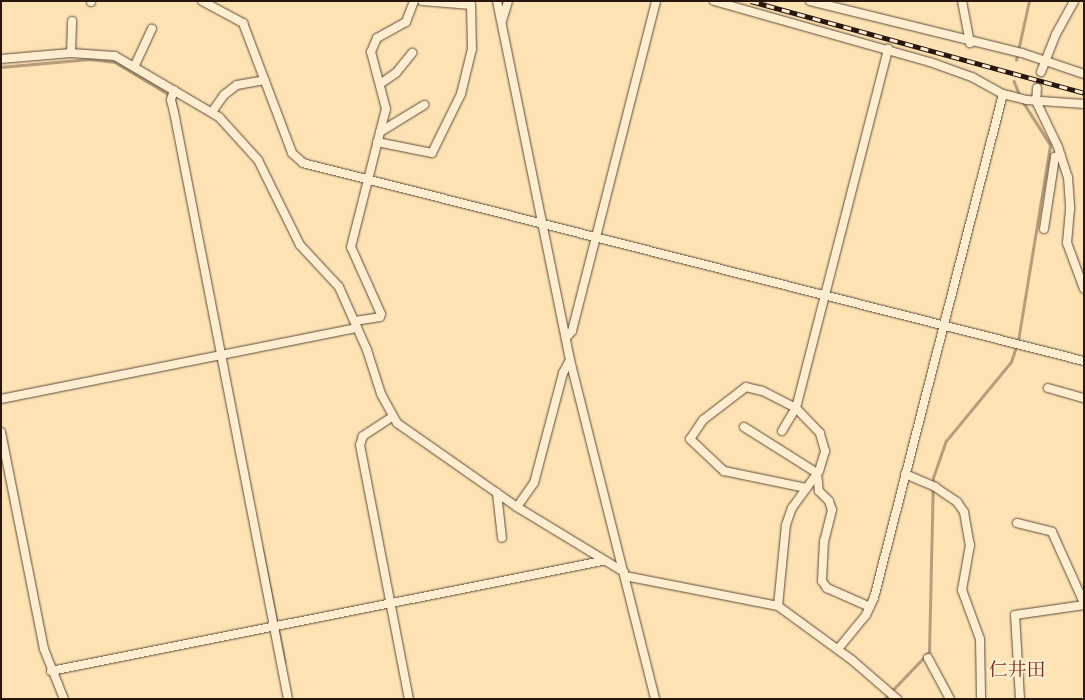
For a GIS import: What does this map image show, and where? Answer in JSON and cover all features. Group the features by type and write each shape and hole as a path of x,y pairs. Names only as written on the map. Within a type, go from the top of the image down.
{"street":[{"path":"202,1 243,22 296,159 368,180 825,297 1030,349 1084,360"},
{"path":"1,399 222,354 380,317 382,314 352,247 386,109 371,57 372,46 377,38 406,22 414,1"},
{"path":"377,142 432,153 461,94 472,49 472,6 422,1"},
{"path":"498,1 570,360 655,699"},
{"path":"501,21 508,1"},
{"path":"566,338 572,331 597,238 656,1"},
{"path":"714,1 888,49 972,77 1003,94 1036,102 1084,104"},
{"path":"810,1 970,43 1022,53 1084,74"},
{"path":"962,1 970,43"},
{"path":"1040,72 1074,1"},
{"path":"71,53 72,21"},
{"path":"134,65 152,29"},
{"path":"782,431 796,408 888,49"},
{"path":"1,59 71,53 115,56 134,65 212,112 228,125 258,160 296,239 339,287 356,324 392,417 402,429 517,507 624,574 778,606 838,649 895,697"},
{"path":"380,84 396,73 412,53"},
{"path":"212,112 224,95 238,85 265,80"},
{"path":"1037,88 1036,102 1068,177 1070,209 1067,243 1084,289"},
{"path":"174,90 171,100 288,699"},
{"path":"838,649 870,608 1003,94"},
{"path":"380,132 424,105"},
{"path":"1044,229 1055,157 1060,155"},
{"path":"517,507 534,483 563,373 570,360"},
{"path":"778,606 786,525 806,488 817,473 824,457 822,437 796,408 762,390 742,387 703,420 690,439 724,471 806,488"},
{"path":"1048,388 1084,398"},
{"path":"392,417 363,436 360,445 409,699"},
{"path":"744,427 817,473"},
{"path":"1,432 38,622 52,671 64,699"},
{"path":"817,473 819,491 829,502 832,510 824,542 822,581 827,588 870,608"},
{"path":"905,474 932,486 957,502 965,518 970,545 962,590 980,639 982,699"},
{"path":"497,493 502,538"},
{"path":"1017,523 1052,532 1084,604 1016,615 1020,699"},
{"path":"52,671 602,561"},
{"path":"928,658 950,699"}],"waterway":[{"path":"1016,60 1029,1"},
{"path":"1,67 90,59 115,62 170,95"},
{"path":"1014,81 1020,96"},
{"path":"174,98 177,110"},
{"path":"884,699 929,652 933,478 946,441 1011,362 1018,341 1050,145 1022,101"},
{"path":"262,547 285,662"}],"tunnel":[{"path":"1037,88 1041,72"}],"railway":[{"path":"751,1 1084,93"}],"district":[{"name":"仁井田","path":"1017,671"}]}
